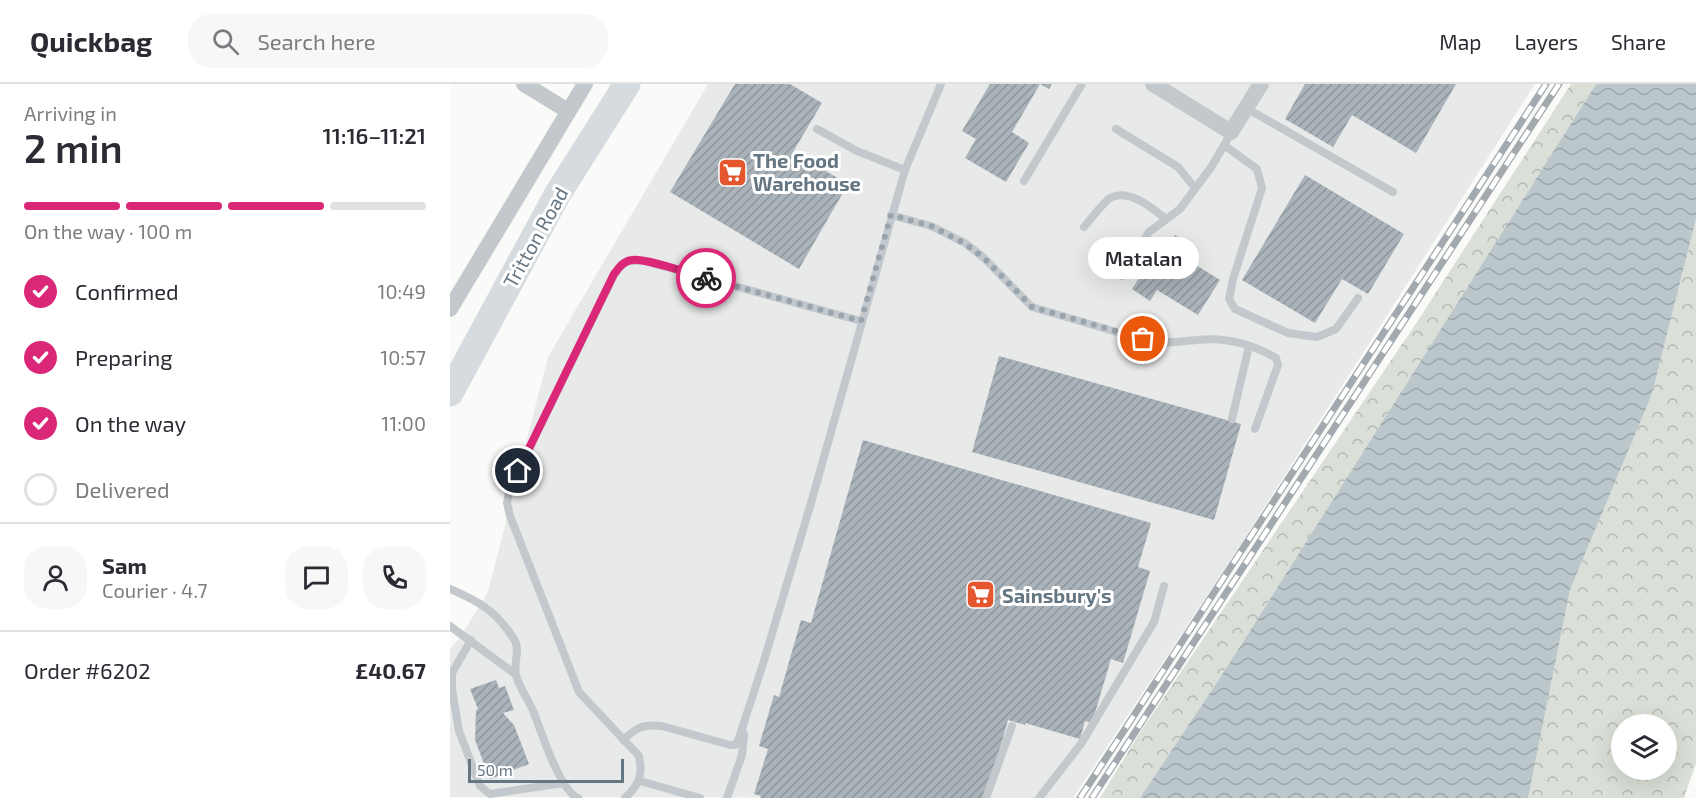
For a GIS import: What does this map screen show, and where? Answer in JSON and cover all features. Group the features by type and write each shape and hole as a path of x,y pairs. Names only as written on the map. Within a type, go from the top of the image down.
{"main road":[{"name":"Tritton Road","path":"450,393 557,195 627,84"}],"street":[{"path":"524,84 568,111"},
{"path":"450,309 585,84"},
{"path":"1153,84 1228,139 1261,84"}],"lane":[{"path":"624,740 638,728 651,725 730,745 735,745 738,741 811,503 891,215 905,170 940,84"},
{"path":"1024,181 1082,84"},
{"path":"1246,108 1394,192"},
{"path":"817,129 857,151 905,170"},
{"path":"1116,129 1179,166 1195,188"},
{"path":"1122,276 1149,232 1180,208 1212,166 1228,139 1257,169 1262,188 1233,279 1229,299 1235,309 1288,333 1317,337 1336,329 1358,298"},
{"path":"1084,227 1109,199 1124,196 1145,203 1166,219"},
{"path":"891,215 931,226 964,243 984,258 1032,307 1154,343 1170,344 1224,339 1263,350 1276,358 1278,365 1256,429"},
{"path":"625,798 640,781 639,756 579,692 510,516 507,503 510,488 614,274 622,263 631,260 644,261 861,321"},
{"path":"1232,419 1249,346"},
{"path":"1039,798 1081,744 1154,622 1164,586"},
{"path":"450,589 493,611 516,642 515,674 548,752 564,783 573,796 578,798"},
{"path":"450,626 515,674"},
{"path":"471,640 452,673 452,689 459,730 480,786 490,794 564,783"},
{"path":"727,798 742,755 745,718"},
{"path":"986,798 1012,726"},
{"path":"640,781 700,798"}],"shaded area":[{"path":"708,84 1535,84 1228,564 1073,798 450,797 450,649 459,639 488,592 548,357"}],"green space":[{"path":"1571,84 1596,84 1227,667 1140,798 1100,798 1139,734 1417,322"},
{"path":"1696,219 1696,763 1684,798 1528,798 1570,590 1652,394"}],"water":[{"path":"1596,84 1696,84 1696,219 1652,394 1570,590 1528,798 1140,798 1227,667"}],"building":[{"name":"The Food Warehouse","path":"735,84 790,84 822,103 793,152 848,184 799,269 670,192"},
{"path":"990,84 1040,84 1012,132 1029,143 1006,182 965,158 976,139 962,131"},
{"path":"1040,84 1052,84 1049,89"},
{"path":"1305,84 1456,84 1416,153 1352,115 1333,147 1285,119"},
{"path":"1305,175 1404,234 1368,294 1342,279 1315,323 1242,280"},
{"path":"1175,235 1196,248 1188,260 1220,280 1198,315 1157,290 1150,301 1132,289 1139,278 1132,273 1154,238 1167,247"},
{"path":"999,356 1241,424 1214,520 972,452"},
{"name":"Sainsbury's","path":"863,440 1151,523 1138,567 1150,571 1123,663 1111,659 1092,723 1085,721 1080,739 1008,720 986,798 760,798 761,796 754,794 768,749 759,746 774,695 779,697 801,620 811,623"},
{"path":"496,680 499,688 505,686 514,710 503,713 514,725 529,764 490,779 475,740 476,710 478,709 470,689"}],"railway":[{"path":"1080,798 1546,84"},
{"path":"1092,798 1559,84"}],"way so far":[{"path":"706,278 861,321 891,215 931,226 964,243 979,253 1032,307 1143,339"}],"place":[{"name":"The Food Warehouse","path":"732,172"},
{"name":"Matalan","path":"1143,339"},
{"name":"Sainsbury's","path":"981,595"}],"route":[{"path":"518,471 614,274 622,263 631,260 644,261 706,278"}]}
